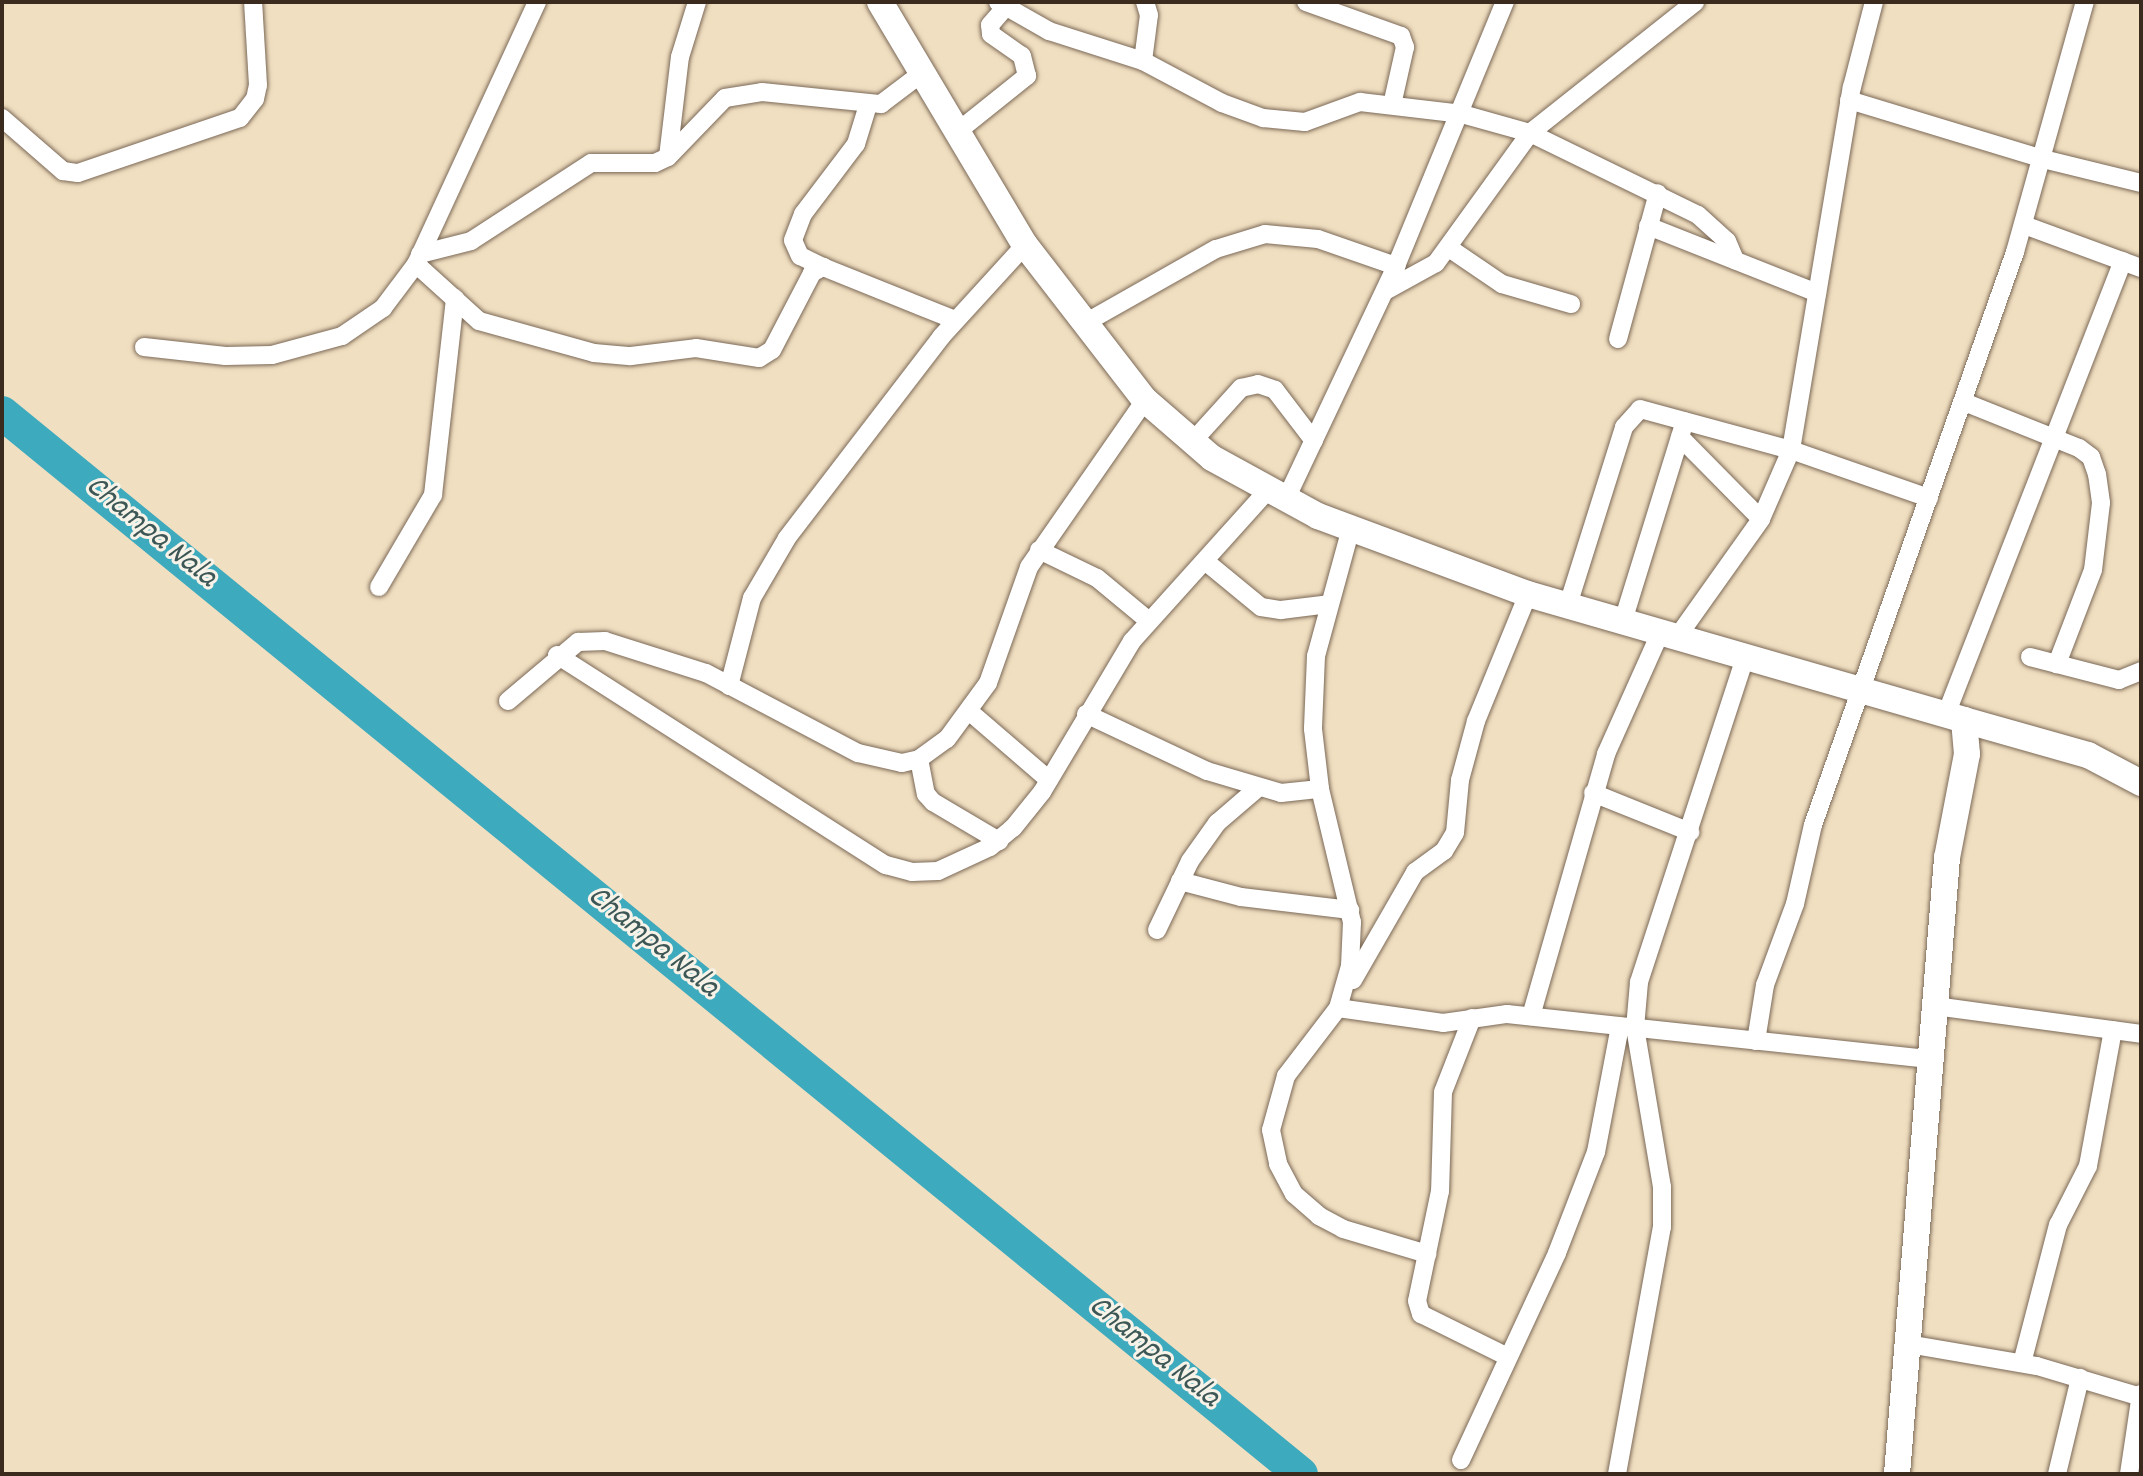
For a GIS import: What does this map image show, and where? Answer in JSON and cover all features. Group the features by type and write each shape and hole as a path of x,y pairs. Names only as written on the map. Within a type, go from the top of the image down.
{"main road":[{"path":"880,2 1025,245 1145,400 1212,458 1278,494 1351,528 1528,594 2088,755 2141,783"},
{"path":"1897,1474 1947,858 1967,754 1955,716"}],"street":[{"path":"2,118 63,171 78,173 240,118 255,99 258,85 253,2"},
{"path":"144,347 248,357 342,336 383,308 418,259 537,2"},
{"path":"668,157 680,57 697,2"},
{"path":"1143,61 1148,27 1145,2"},
{"path":"1306,2 1401,36 1405,47 1392,105"},
{"path":"557,655 886,865 912,872 938,871 999,841 1049,780 1110,669 1149,621 1205,561 1278,494 1314,441 1396,266 1462,114 1505,2"},
{"path":"1385,291 1421,275 1449,248 1530,133 1695,2"},
{"path":"1531,1016 1593,793 1669,633 1761,519 1791,450 1849,100 1874,2"},
{"path":"1756,1041 1765,985 1860,687 1964,402 2024,225 2085,2"},
{"path":"957,132 1027,76 1022,56 991,34 990,25 1002,5 1049,31 1143,61 1222,103 1263,118 1305,122 1347,104 1392,105 1462,114 1530,133 1658,193 1715,227 1735,260"},
{"path":"418,259 471,241 591,163 655,163 668,157 705,115 742,93 868,105 894,96 922,73"},
{"path":"1849,100 2043,159 2141,183"},
{"path":"868,105 856,144 803,214 793,240 800,256 955,320"},
{"path":"1618,339 1658,193"},
{"path":"1955,716 2054,438 2132,265 2024,225"},
{"path":"1648,226 1817,293"},
{"path":"1085,323 1206,254 1265,234 1318,239 1396,266"},
{"path":"729,686 752,598 767,568 955,320 1025,245"},
{"path":"1449,248 1502,284 1571,304"},
{"path":"418,259 455,298 496,329 594,353 631,356 696,348 759,358 772,350 812,273 823,267"},
{"path":"379,587 433,495 455,298"},
{"path":"1193,441 1241,388 1258,384 1275,390 1314,441"},
{"path":"508,701 557,655 578,642 605,641 680,662 858,753 902,763 919,759 935,751 970,712 988,683 1016,596 1039,550 1145,400"},
{"path":"1964,402 2054,438 2091,457 2101,503 2085,597 2057,664"},
{"path":"1568,605 1630,416 1640,409 1683,429 1791,450 1929,498"},
{"path":"1683,429 1761,519"},
{"path":"1623,621 1683,429"},
{"path":"1347,990 1350,910 1320,789 1314,687 1329,604 1351,528"},
{"path":"1039,550 1097,578 1149,621"},
{"path":"1205,561 1261,607 1281,610 1329,604"},
{"path":"1427,1254 1343,1229 1319,1216 1294,1194 1278,1164 1271,1130 1286,1076 1338,1008 1415,872 1444,851 1455,833 1460,780 1476,721 1528,594"},
{"path":"1461,1460 1596,1152 1644,953 1690,832 1746,655"},
{"path":"2030,657 2119,680 2141,671"},
{"path":"970,712 1049,780"},
{"path":"1086,714 1185,764 1291,794 1320,789"},
{"path":"919,759 926,794 933,802 999,841"},
{"path":"1157,930 1180,881 1217,823 1259,787"},
{"path":"1593,793 1690,832"},
{"path":"1180,881 1241,897 1350,910"},
{"path":"1935,1006 2141,1034"},
{"path":"1338,1008 1443,1023 1472,1018 1531,1016 1930,1059"},
{"path":"1472,1018 1443,1092 1440,1191 1417,1301 1421,1314 1508,1357"},
{"path":"1617,1474 1662,1227 1662,1187 1628,1027"},
{"path":"2022,1363 2058,1225 2088,1166 2113,1030"},
{"path":"1908,1344 2022,1363 2141,1396 2129,1474"},
{"path":"2057,1474 2080,1378"}],"waterway":[{"name":"Champa Nala","path":"2,413 1301,1474"}]}
